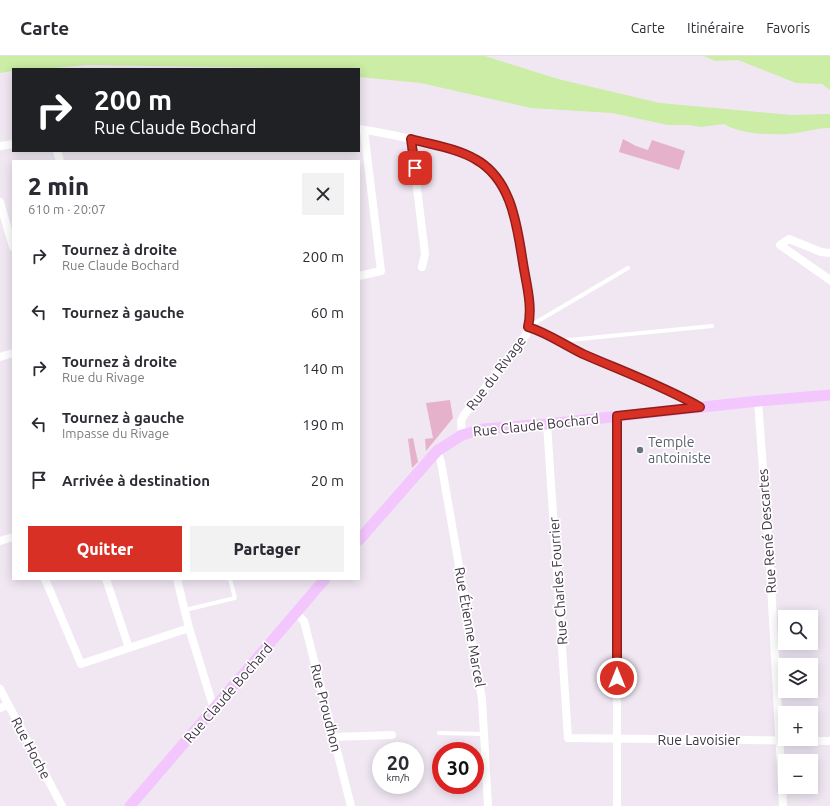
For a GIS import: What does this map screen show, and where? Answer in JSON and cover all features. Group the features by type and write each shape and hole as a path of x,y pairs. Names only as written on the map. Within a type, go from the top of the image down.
{"main road":[{"name":"Rue Claude Bochard","path":"360,539 438,451 462,435 483,429 547,424 758,401 830,395"},
{"name":"Rue Claude Bochard","path":"130,806 324,580"}],"street":[{"name":"Rue du Rivage","path":"361,129 411,139 456,151 476,159 492,172 504,189 512,206 517,223 530,307 528,327 526,335 464,415 461,421 462,435"},
{"path":"360,276 381,271 361,129"},
{"path":"411,139 425,254 422,267"},
{"path":"0,146 12,144"},
{"path":"0,202 12,244"},
{"path":"830,253 821,252 789,239 780,245 830,280"},
{"path":"0,357 12,353"},
{"name":"Rue René Descartes","path":"758,401 770,565 778,721"},
{"path":"617,416 617,806"},
{"name":"Rue Charles Fourrier","path":"547,424 568,738"},
{"name":"Rue Étienne Marcel","path":"438,451 482,699 488,806"},
{"path":"0,541 12,537"},
{"path":"45,580 81,664 189,628"},
{"path":"106,580 129,648"},
{"path":"177,580 189,628 214,709"},
{"name":"Rue Proudhon","path":"296,613 304,621 351,806"},
{"name":"Rue Hoche","path":"0,689 4,706 62,806"},
{"path":"333,737 392,735"},
{"name":"Rue Lavoisier","path":"568,738 617,740 778,740"},
{"name":"Rue Lavoisier","path":"818,741 830,741"},
{"name":"Rue René Descartes","path":"779,746 783,806"}],"lane":[{"path":"528,327 628,268"},
{"path":"558,341 712,326"},
{"path":"528,327 540,330 558,341 700,407"},
{"path":"185,610 235,598 230,580"},
{"path":"439,732 484,734"}],"shaded area":[{"path":"0,56 485,56 558,79 660,103 791,115 830,114 830,128 787,134 763,134 738,130 724,124 701,127 689,125 668,125 612,113 531,108 421,83 360,77 360,68 88,65 54,68 12,68 12,71 0,73"},
{"path":"704,56 830,56 830,90 822,84 796,83 738,60 715,61"},
{"path":"623,139 648,150 652,140 685,151 679,170 619,152"},
{"path":"450,400 453,418 426,451 425,439 433,438 426,403"},
{"path":"413,438 418,462 412,468 408,439"}],"place":[{"name":"Temple antoiniste","path":"640,450"}],"route":[{"path":"415,168 411,139 456,151 476,159 492,172 504,189 512,206 517,223 530,307 528,327 540,330 573,349 700,407 617,416 617,678"}]}
